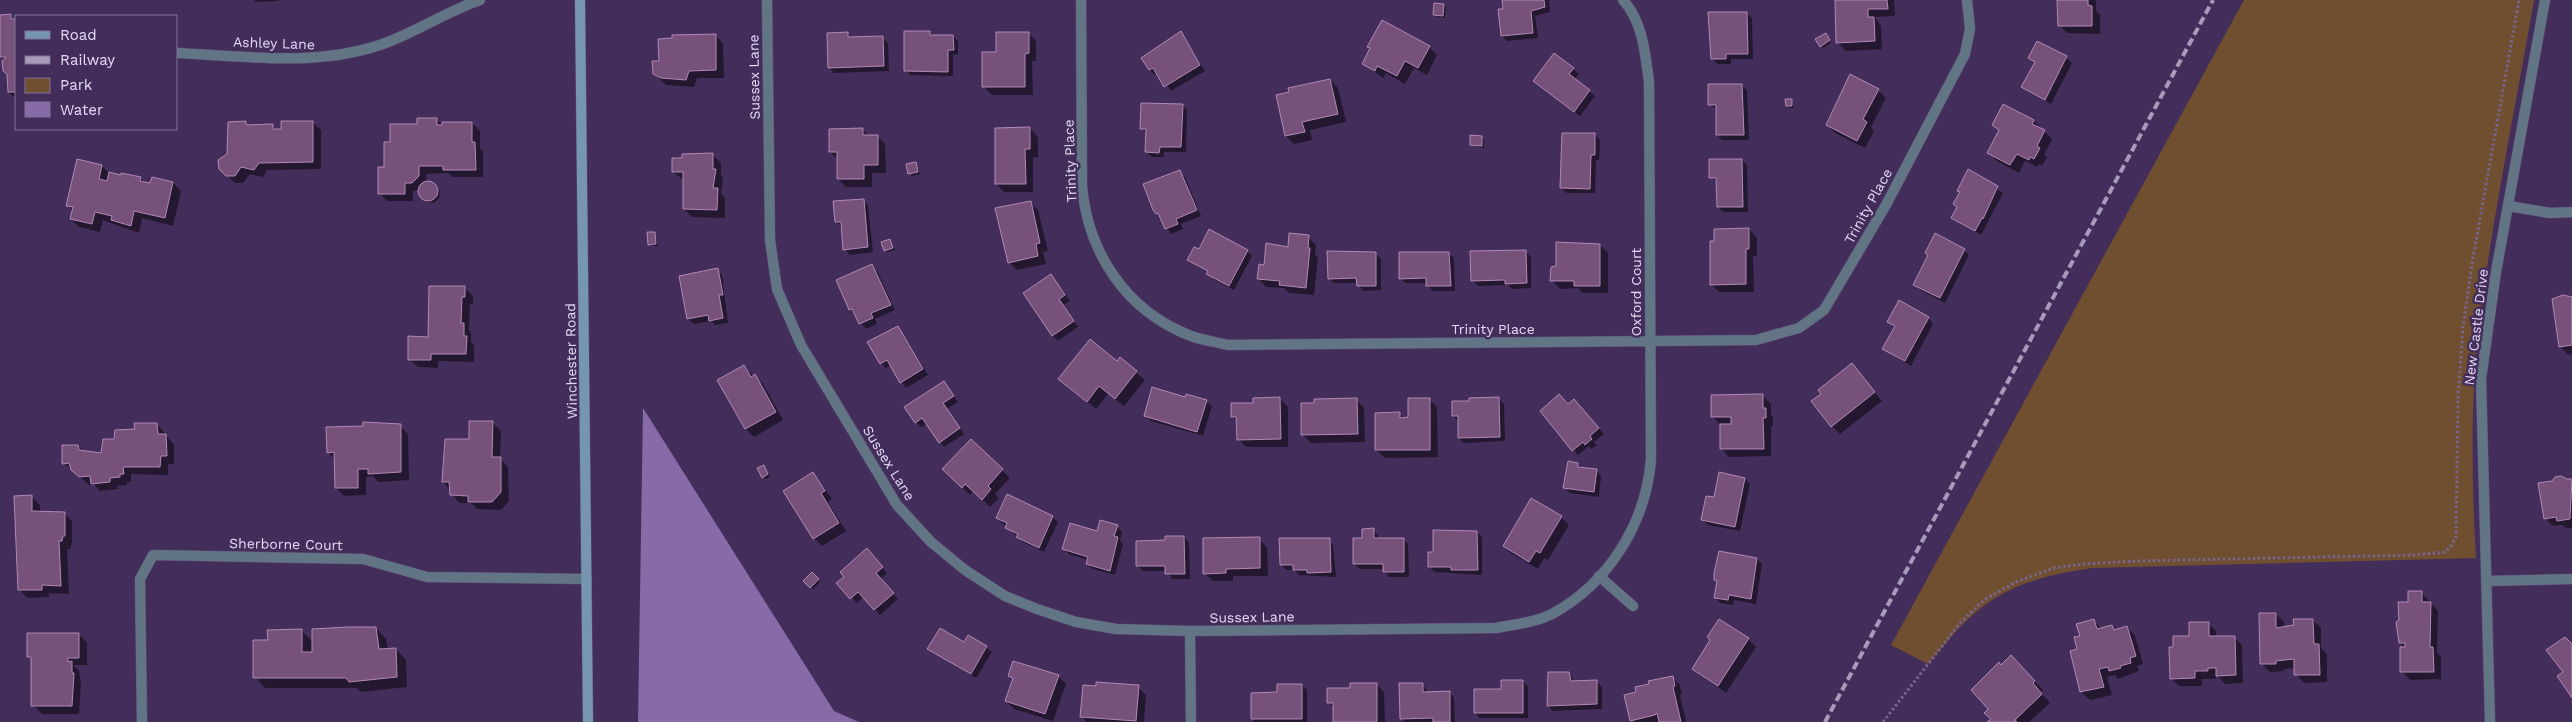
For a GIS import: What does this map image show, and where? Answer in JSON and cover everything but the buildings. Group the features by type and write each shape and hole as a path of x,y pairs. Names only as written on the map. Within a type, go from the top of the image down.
{"main road":[{"name":"Winchester Road","path":"580,0 588,722"}],"street":[{"name":"Ashley Lane","path":"178,53 300,59 323,58 379,45 410,33 457,8 480,0"},
{"name":"Sussex Lane","path":"767,0 770,240 777,289 801,345 897,505 931,542 965,570 1005,596 1076,622 1116,629 1190,631 1496,628 1531,622 1552,614 1588,588 1599,576"},
{"name":"Trinity Place","path":"1081,0 1084,205 1095,245 1106,264 1135,302 1160,320 1191,336 1228,345 1756,340 1799,328 1824,310 1886,205 1965,54 1970,29 1967,0"},
{"name":"Oxford Court","path":"1599,576 1632,531 1649,479 1649,82 1642,38 1632,10 1623,0"},
{"name":"New Castle Drive","path":"2490,722 2482,379 2496,272 2545,0"},
{"path":"2508,206 2550,213 2572,212"},
{"name":"Sherborne Court","path":"142,722 140,579 152,555 363,559 427,577 587,580"},
{"path":"1599,576 1633,606"},
{"path":"2486,581 2572,579"},
{"path":"1190,631 1191,722"}],"path":[{"path":"1882,722 1960,623 1984,600 2016,582 2054,568 2136,561 2421,555 2444,552 2452,546 2456,537 2457,523 2458,398 2463,327 2473,258 2519,0"}],"green space":[{"path":"2244,0 2534,0 2494,220 2479,327 2473,426 2476,558 2092,568 2061,573 2015,588 1988,603 1963,624 1928,664 1891,645"}],"water":[{"path":"643,408 834,711 859,722 638,722"}],"railway":[{"path":"1825,722 2213,0"}]}
